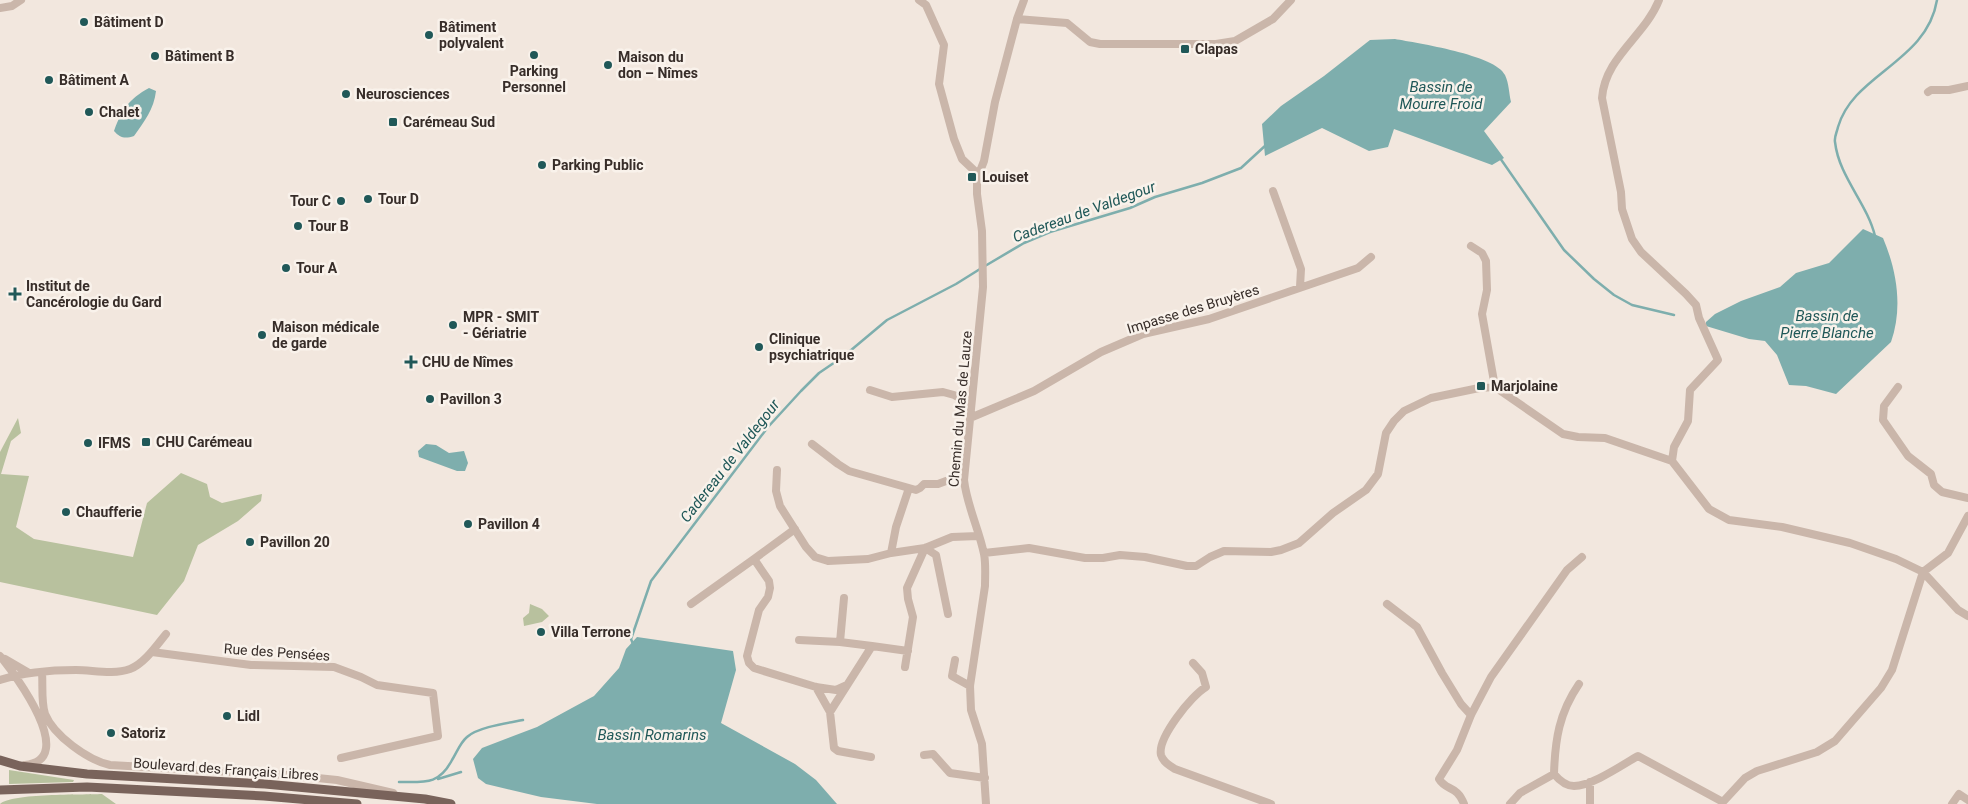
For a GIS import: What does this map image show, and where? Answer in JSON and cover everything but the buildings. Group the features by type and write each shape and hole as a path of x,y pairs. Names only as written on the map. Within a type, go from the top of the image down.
{"main road":[{"name":"Boulevard des Français Libres","path":"0,760 20,766 87,774 265,784 425,799 451,804"},
{"name":"Boulevard des Français Libres","path":"0,790 87,787 264,796 357,804"}],"street":[{"path":"0,8 12,6 21,0"},
{"path":"919,0 926,6 944,45 938,84 954,139 962,159 976,173"},
{"name":"Chemin du Mas de Lauze","path":"986,804 982,744 971,710 970,686 985,586 984,554 966,496 964,480 983,273 982,231 976,173 984,161 995,102 1017,19 1024,0"},
{"path":"1017,19 1067,23 1090,42 1100,44 1216,44 1235,41 1259,29 1274,19 1291,0"},
{"path":"1659,0 1656,10 1637,35 1623,49 1602,88 1602,98 1621,192 1622,209 1632,238 1648,259 1686,294 1696,306 1698,318 1718,360 1690,390 1688,421 1674,447 1672,460"},
{"path":"1928,92 1931,90 1949,90 1968,86"},
{"path":"1273,191 1301,269 1300,288"},
{"path":"1470,246 1482,253 1486,261 1487,290 1482,314 1495,388"},
{"name":"Impasse des Bruyères","path":"970,418 1034,390 1101,352 1143,334 1209,319 1358,268 1372,257"},
{"path":"984,554 1029,548 1085,558 1120,555 1145,557 1187,566 1196,566 1210,556 1224,551 1271,552 1281,550 1299,543 1333,513 1366,490 1378,474 1386,434 1394,421 1404,411 1431,398 1479,388 1495,388 1564,434 1578,437 1604,438 1672,460 1709,509 1730,520 1782,527 1850,543 1896,559 1923,572 1958,610 1968,616"},
{"path":"1898,388 1884,406 1883,420 1908,456 1931,474 1934,485 1942,492 1968,498"},
{"path":"870,390 892,397 942,392 954,395 971,404"},
{"path":"812,444 849,470 916,490 924,484 938,484 946,481"},
{"path":"777,470 776,491 780,506 806,547 815,557 828,561 868,560 891,553 925,548 952,537 978,536"},
{"path":"891,553 896,527 909,488"},
{"path":"1579,684 1568,699 1555,741 1554,774 1560,781 1573,786 1590,782 1638,756 1722,803 1745,778 1757,770 1817,752 1834,741 1881,688 1892,670 1923,572 1948,553 1968,516"},
{"path":"691,604 795,529"},
{"path":"925,548 936,555 948,614"},
{"path":"905,667 913,617 907,588 925,548"},
{"path":"1464,804 1458,792 1442,784 1439,779 1457,750 1471,715 1491,677 1567,570 1582,557"},
{"path":"754,559 769,581 770,588 768,597 759,610 748,656 749,663 754,668 816,687 836,690 847,685"},
{"path":"840,642 844,598"},
{"path":"1388,604 1417,628 1461,704 1471,715"},
{"path":"0,679 42,672 131,669 152,652 166,634"},
{"path":"799,640 840,642 908,651"},
{"path":"830,712 872,646"},
{"name":"Rue des Pensées","path":"152,652 251,665 334,667 377,685 434,693 438,736 341,758"},
{"path":"0,656 29,673"},
{"path":"0,656 16,675 28,694 47,740 42,756 36,762 31,765 20,766"},
{"path":"0,656 3,672 0,679"},
{"path":"955,660 952,676 970,686"},
{"path":"1193,663 1202,673 1206,687 1195,695 1183,710 1163,742 1161,756 1167,764 1175,769 1271,804"},
{"path":"42,672 45,714 69,743 98,762 110,765 288,775 337,780 425,799"},
{"path":"816,687 830,712 834,748 838,751 871,757"},
{"path":"924,755 933,754 950,773 985,778"},
{"path":"1510,804 1520,793 1554,774"},
{"path":"1590,782 1590,804"},
{"path":"1952,804 1959,794 1968,800"}],"green space":[{"path":"18,418 21,433 11,441 1,474 29,476 16,527 34,539 133,557 147,503 181,473 207,484 210,497 222,503 262,494 261,501 238,521 198,545 184,581 157,615 0,582 0,452"},
{"path":"530,604 542,609 549,616 542,622 524,626 523,618 529,613"},
{"path":"9,770 74,780 73,782 9,784"},
{"path":"102,794 116,804 0,804 7,800 32,796"}],"water":[{"name":"Bassin de Mourre Froid","path":"1395,39 1455,51 1499,68 1505,75 1511,102 1484,131 1504,158 1492,165 1394,129 1388,147 1369,151 1322,128 1265,156 1262,124 1281,106 1324,76 1370,40"},
{"path":"149,88 156,91 153,104 145,120 134,136 125,138 118,135 114,131 123,111 136,96"},
{"name":"Bassin de Pierre Blanche","path":"1863,229 1883,238 1892,263 1897,290 1895,329 1891,342 1836,394 1806,386 1789,385 1777,355 1765,341 1749,339 1706,326 1706,322 1715,314 1741,301 1780,287 1796,273 1829,263"},
{"path":"426,444 436,445 449,453 464,451 468,463 465,471 457,471 419,457 418,451"},
{"name":"Bassin Romarins","path":"637,637 733,651 736,670 721,723 795,764 816,780 837,804 597,804 541,797 486,784 478,778 473,759 482,748 537,727 594,696 619,668 626,649"}],"waterway":[{"name":"Cadereau de Valdegour","path":"1875,236 1866,212 1842,167 1835,136 1846,109 1858,94 1919,39 1930,21 1937,0"},
{"name":"Cadereau de Valdegour","path":"985,266 1024,243 1050,232 1130,208 1155,197 1202,183 1241,168 1266,145"},
{"name":"Cadereau de Valdegour","path":"1500,158 1564,250 1594,279 1614,295 1632,305 1674,315"},
{"name":"Cadereau de Valdegour","path":"633,644 631,639 651,581 768,427 801,391 819,373 844,356 887,320 956,284 980,269"},
{"name":"Cadereau de Valdegour","path":"399,782 424,782 436,778 447,768 467,737 493,726 523,720"},
{"name":"Cadereau de Valdegour","path":"438,779 461,772"}],"place":[{"name":"Bâtiment D","path":"84,22"},
{"name":"Bâtiment polyvalent","path":"429,35"},
{"name":"Clapas","path":"1185,49"},
{"name":"Parking Personnel","path":"534,55"},
{"name":"Bâtiment B","path":"155,56"},
{"name":"Maison du don – Nîmes","path":"608,65"},
{"name":"Bâtiment A","path":"49,80"},
{"name":"Neurosciences","path":"346,94"},
{"name":"Chalet","path":"89,112"},
{"name":"Carémeau Sud","path":"393,122"},
{"name":"Parking Public","path":"542,165"},
{"name":"Louiset","path":"972,177"},
{"name":"Tour D","path":"368,199"},
{"name":"Tour C","path":"341,201"},
{"name":"Tour B","path":"298,226"},
{"name":"Tour A","path":"286,268"},
{"name":"Institut de Cancérologie du Gard","path":"15,294"},
{"name":"MPR - SMIT - Gériatrie","path":"453,325"},
{"name":"Maison médicale de garde","path":"262,335"},
{"name":"Clinique psychiatrique","path":"759,347"},
{"name":"CHU de Nîmes","path":"411,362"},
{"name":"Marjolaine","path":"1481,386"},
{"name":"Pavillon 3","path":"430,399"},
{"name":"CHU Carémeau","path":"146,442"},
{"name":"IFMS","path":"88,443"},
{"name":"Chaufferie","path":"66,512"},
{"name":"Pavillon 4","path":"468,524"},
{"name":"Pavillon 20","path":"250,542"},
{"name":"Villa Terrone","path":"541,632"},
{"name":"Lidl","path":"227,716"},
{"name":"Satoriz","path":"111,733"}]}
